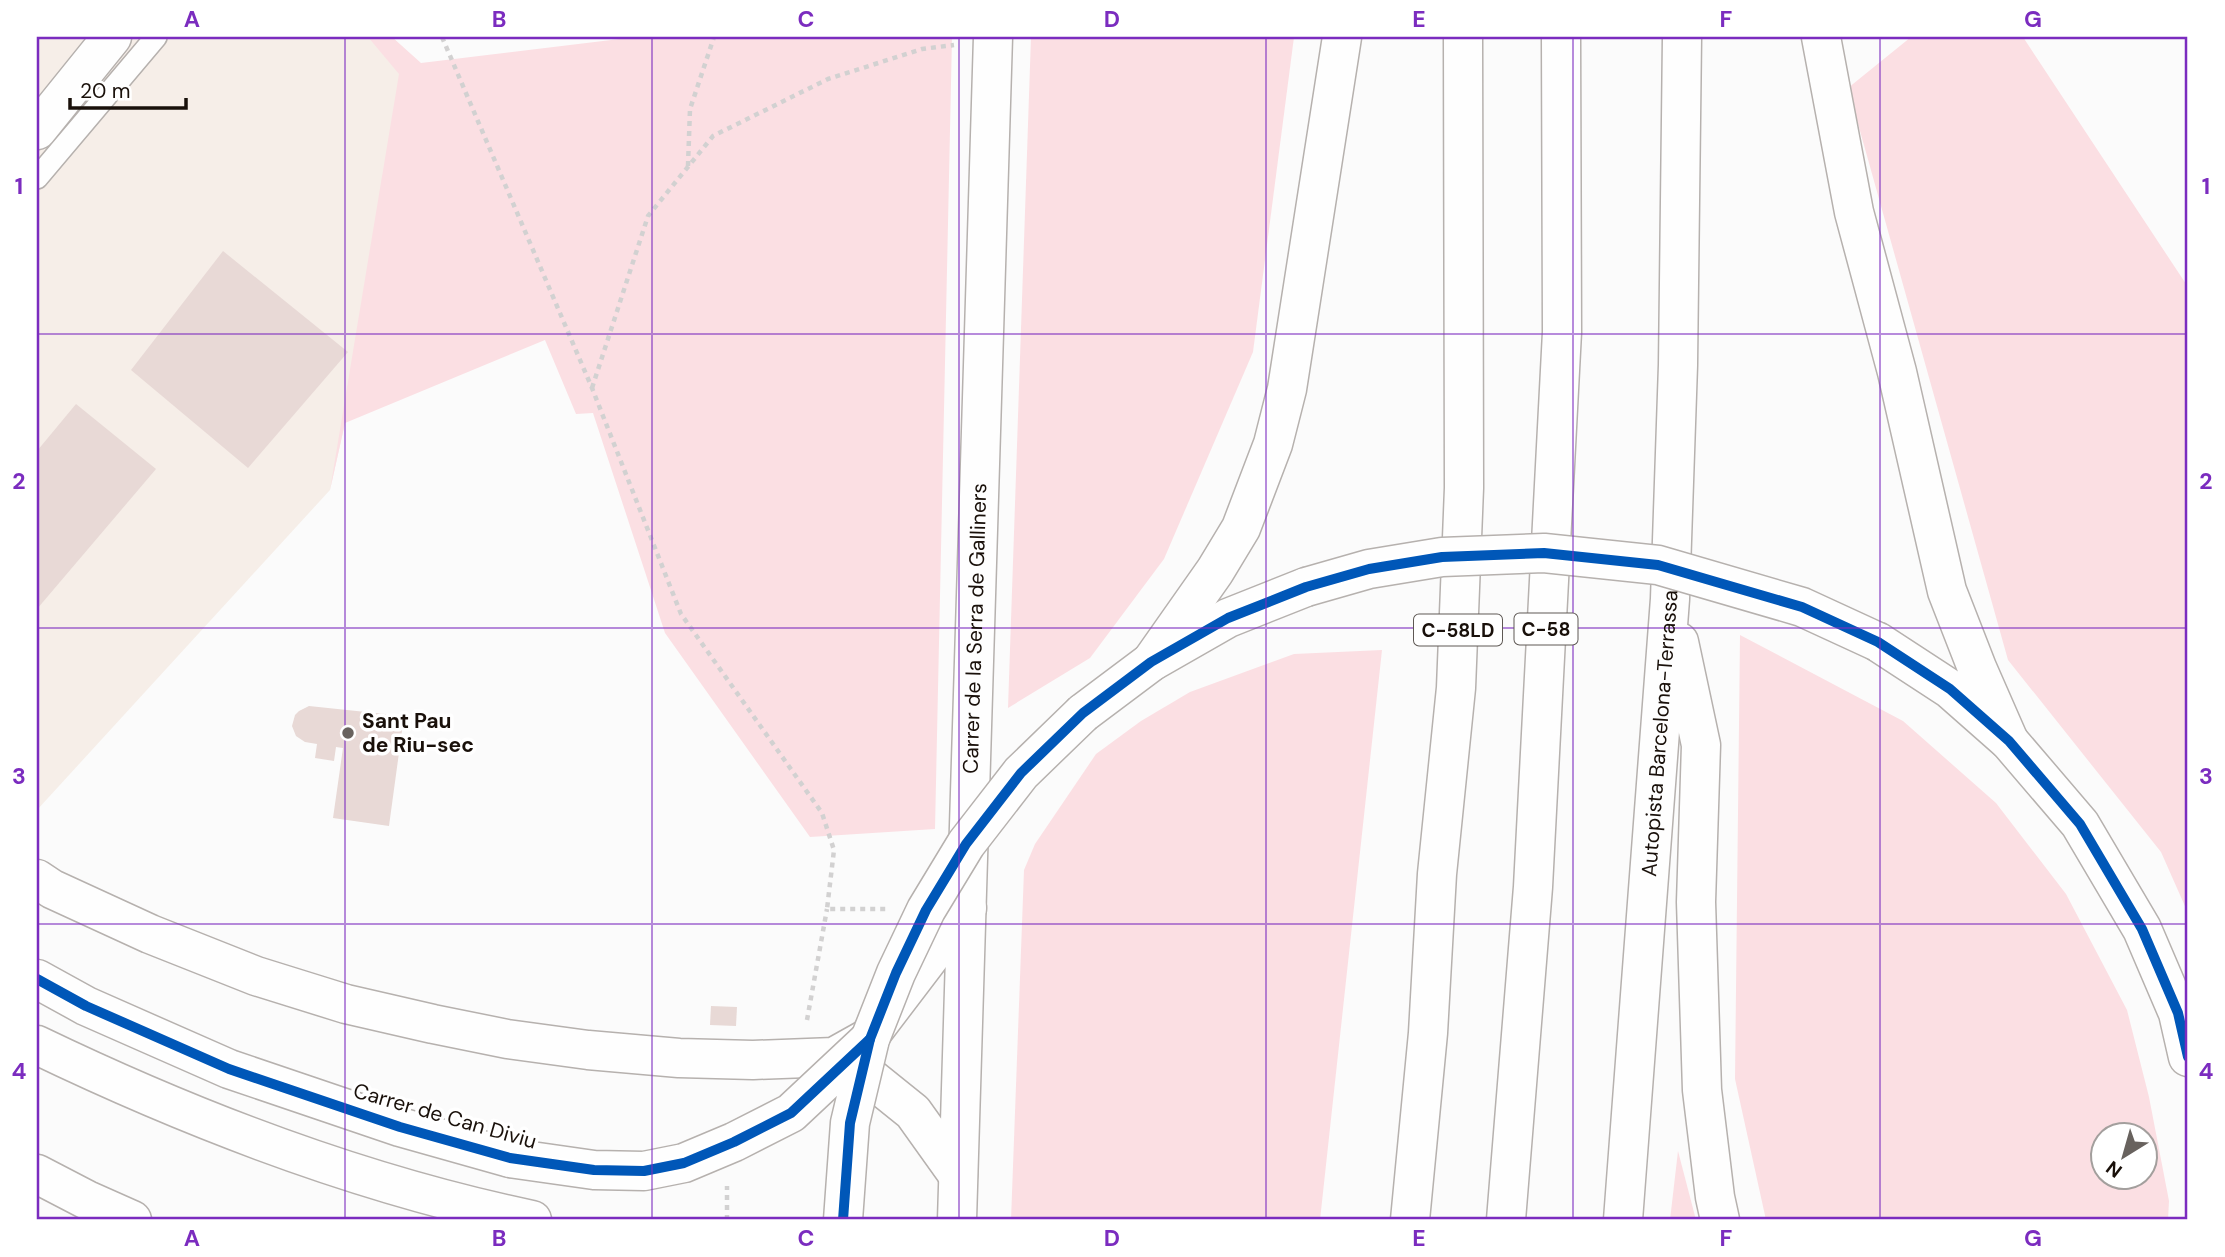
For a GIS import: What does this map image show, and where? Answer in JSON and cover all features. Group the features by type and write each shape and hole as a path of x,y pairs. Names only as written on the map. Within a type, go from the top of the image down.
{"main road":[{"path":"37,130 112,37"},
{"path":"1152,662 1233,543 1273,444 1287,389 1342,37"},
{"name":"C-58LD","path":"1410,1220 1428,1033 1437,874 1456,688 1464,488 1463,37"},
{"name":"C-58","path":"1506,1220 1533,887 1562,331 1562,37"},
{"name":"Autopista Barcelona-Terrassa","path":"1623,1220 1670,599 1678,365 1682,37"},
{"path":"1821,37 1854,212 1897,372 1947,591 2009,741"},
{"name":"Carrer de la Serra de Galliners","path":"957,1220 993,38"},
{"path":"843,1220 850,1123 870,1039 896,973 926,910 966,844 1021,773 1083,713 1152,662 1228,618 1306,587 1369,569 1442,557 1544,553 1658,565 1802,607 1878,642 1950,689 2009,741 2080,824 2142,929 2178,1013 2188,1057"},
{"path":"1670,599 1701,745 1696,902 1702,1090 1720,1220"},
{"path":"37,879 52,889 150,934 256,976 346,1004 507,1039 588,1051 679,1058 753,1060 834,1057 868,1038 967,908"},
{"name":"Carrer de Can Diviu","path":"37,979 86,1006 229,1069 400,1127 510,1157 594,1170 644,1171 684,1163 734,1142 791,1113 870,1039"},
{"path":"37,1045 128,1088 335,1168 514,1217"},
{"path":"834,1057 867,1075 914,1112 958,1175"},
{"path":"37,1174 132,1220"}],"lane":[{"path":"37,178 156,37"}],"path":[{"path":"442,37 592,388 681,614 822,813 834,850 827,909 891,909"},
{"path":"688,167 690,109 714,37"},
{"path":"592,388 648,216 713,136 828,79 922,49 993,38"}],"shaded area":[{"path":"37,37 392,37 409,53 345,423 330,490 37,810"},
{"path":"368,37 392,37 421,63 636,37 952,37 935,829 810,837 665,633 593,413 576,414 545,340 345,423 330,490 399,74"},
{"path":"1031,37 1294,37 1253,352 1164,559 1090,658 1008,708"},
{"path":"1911,37 2023,37 2188,287 2188,913 2161,852 2008,660 1848,88"},
{"path":"1740,635 1903,721 1996,803 2066,894 2127,1010 2153,1120 2088,1120 2088,1190 2158,1190 2158,1144 2169,1201 2168,1220 1766,1220 1735,1079"},
{"path":"1382,650 1320,1220 1011,1220 1024,870 1035,844 1096,754 1141,721 1190,692 1294,654"},
{"path":"1678,1151 1696,1220 1670,1220"}],"building":[{"path":"223,251 348,352 248,468 131,370"},
{"path":"76,404 156,469 37,609 37,451"},
{"path":"309,706 404,716 389,826 333,818 343,748 336,747 334,761 315,758 317,744 305,742 296,736 292,726 295,715"},
{"path":"711,1006 737,1007 736,1026 710,1025"}],"cycle path":[{"path":"843,1220 850,1123 870,1039 896,973 926,910 966,844 1021,773 1083,713 1151,662 1228,618 1306,587 1369,569 1442,557 1544,553 1658,565 1802,607 1878,642 1950,689 2009,741 2080,824 2142,929 2178,1013 2188,1057"},
{"path":"37,979 86,1006 229,1069 400,1127 510,1158 594,1170 644,1171 684,1163 734,1142 791,1113 870,1039"}],"place":[{"name":"Sant Pau de Riu-sec","path":"348,733"}]}
